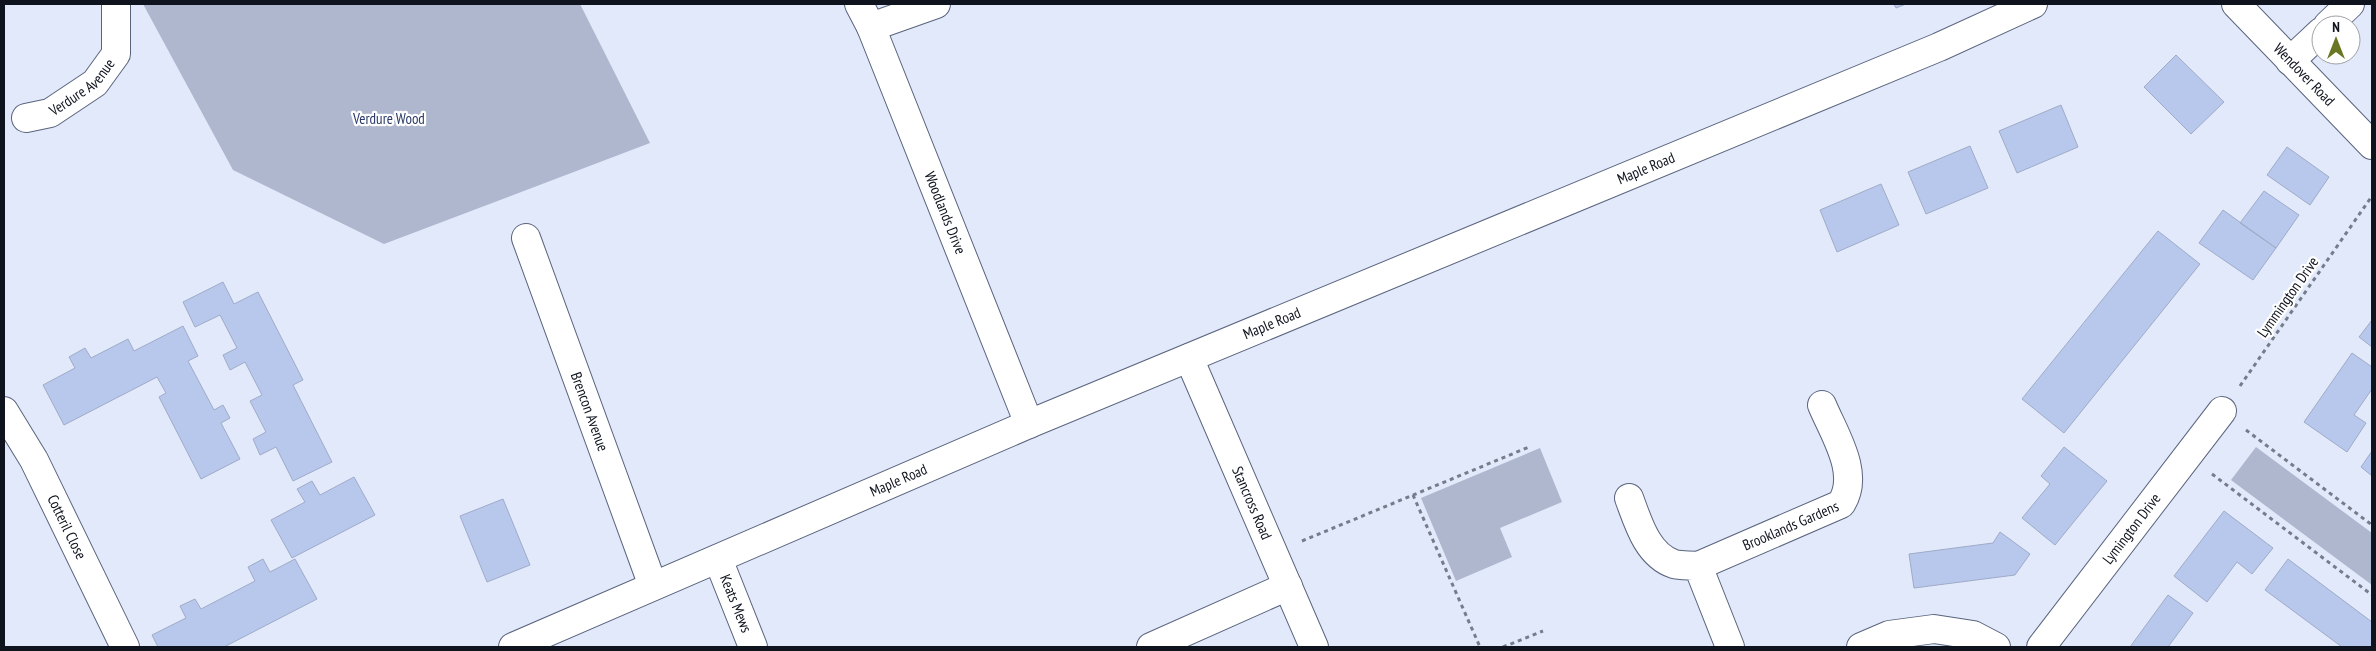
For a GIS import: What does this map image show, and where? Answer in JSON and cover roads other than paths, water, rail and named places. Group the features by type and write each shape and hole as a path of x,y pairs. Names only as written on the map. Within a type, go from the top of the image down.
{"street":[{"name":"Verdure Avenue","path":"26,118 50,113 94,83 116,54 116,4"},
{"path":"865,16 936,4"},
{"name":"Maple Road","path":"513,647 1029,424 1930,51 2033,4"},
{"name":"Wendover Road","path":"2236,4 2372,145"},
{"path":"2338,15 2350,4"},
{"name":"Woodlands Drive","path":"865,16 1029,424"},
{"path":"2290,61 2311,41"},
{"name":"Brencon Avenue","path":"526,238 653,586"},
{"name":"Stancross Road","path":"1189,358 1314,647"},
{"name":"Brooklands Gardens","path":"1629,498 1644,537 1659,554 1674,564 1698,566 1841,504 1845,498 1848,484 1848,470 1822,405"},
{"name":"Cotteril Close","path":"4,411 34,460 125,647"},
{"name":"Lymington Drive","path":"2041,647 2222,411"},
{"name":"Keats Mews","path":"718,559 753,647"},
{"path":"1698,566 1730,647"},
{"path":"1151,647 1288,586"},
{"path":"1861,647 1889,635 1934,629 1973,635 1996,647"}],"park label":[{"name":"Verdure Wood","path":"389,119"}]}
